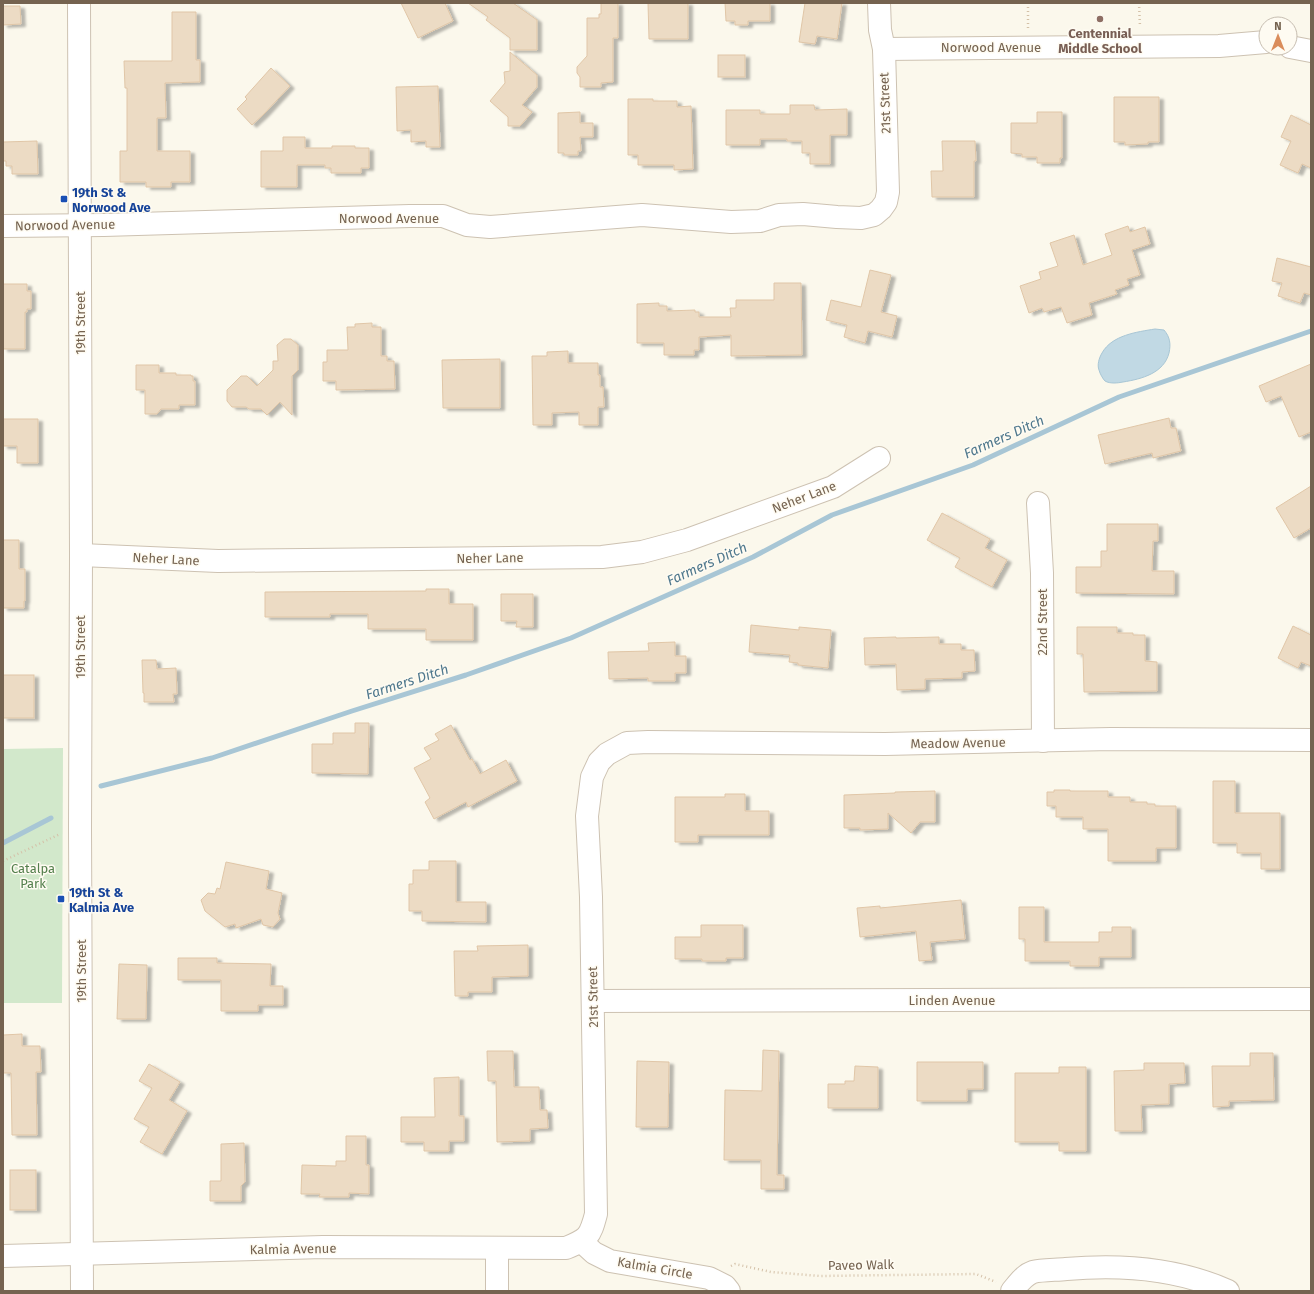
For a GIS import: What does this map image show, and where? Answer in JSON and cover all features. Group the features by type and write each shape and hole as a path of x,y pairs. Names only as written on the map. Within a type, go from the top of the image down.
{"street":[{"name":"19th Street","path":"79,3 82,1291"},
{"name":"21st Street","path":"879,3 880,30 884,49 888,192 886,202"},
{"name":"Norwood Avenue","path":"884,49 1219,46 1258,43"},
{"path":"1298,49 1311,51"},
{"name":"Norwood Avenue","path":"3,226 410,216 443,216 467,226 490,227 642,215 732,222 760,221 779,215 803,214 861,218 874,215 886,202"},
{"name":"Neher Lane","path":"81,555 218,561 602,557 642,552 687,540 833,487 879,458"},
{"name":"22nd Street","path":"1038,503 1042,573 1043,741"},
{"name":"Meadow Avenue","path":"607,754 627,743 648,742 885,744 1111,740 1311,740"},
{"name":"21st Street","path":"582,1242 591,1231 596,1214 591,897 587,816 592,777 599,762 607,754"},
{"name":"Linden Avenue","path":"593,1001 1311,999"},
{"name":"Kalmia Avenue","path":"3,1256 323,1248 566,1248 582,1242"},
{"name":"Kalmia Circle","path":"582,1242 594,1254 610,1261 709,1278 725,1286 729,1291"},
{"path":"497,1248 497,1291"},
{"path":"1013,1291 1023,1278 1032,1272 1089,1267 1149,1269 1194,1278 1208,1282 1228,1291"}],"path":[{"path":"1028,3 1028,47"},
{"path":"1140,3 1140,46"},
{"path":"3,861 56,835 80,829"},
{"name":"Paveo Walk","path":"709,1278 735,1264 771,1272 820,1276 976,1274 1013,1291"}],"green space":[{"name":"Catalpa Park","path":"63,748 62,1003 3,1003 3,749"}],"water":[{"path":"1155,329 1164,330 1170,341 1169,353 1162,366 1145,377 1130,381 1109,383 1102,378 1098,364 1099,359 1106,347 1118,338 1126,335"}],"building":[{"path":"401,3 445,3 453,21 418,38"},
{"path":"468,3 513,3 537,20 537,50 510,50 510,38 486,20 488,17"},
{"path":"601,3 618,3 618,38 613,38 613,82 601,83 601,87 580,87 580,77 577,73 577,67 587,56 587,18 599,18 599,14 601,14"},
{"path":"648,3 688,3 688,39 649,39"},
{"path":"725,3 770,3 770,21 748,21 748,25 735,25 735,21 726,21"},
{"path":"805,3 842,3 837,39 817,36 815,44 799,42"},
{"path":"3,6 20,6 21,24 3,25"},
{"path":"172,12 196,12 196,60 200,60 200,82 165,83 166,118 157,118 157,151 190,151 190,182 171,182 171,187 146,187 146,182 120,182 120,151 127,151 127,88 125,88 124,61 172,61"},
{"path":"510,52 537,75 537,87 522,105 532,112 520,126 508,126 508,117 490,101 505,83 504,72 510,71"},
{"path":"718,55 745,55 745,77 718,77"},
{"path":"271,68 290,86 252,125 237,109 247,99 245,97"},
{"path":"438,86 440,147 426,147 426,141 411,142 411,130 397,131 396,87"},
{"path":"1114,97 1159,97 1159,142 1125,145 1125,142 1114,142"},
{"path":"628,99 677,101 677,107 691,106 693,169 674,170 674,165 638,165 638,155 628,155"},
{"path":"790,105 814,105 815,110 847,109 847,135 830,135 830,164 810,164 810,153 802,153 802,141 787,141 787,139 760,139 760,145 726,145 726,110 760,110 760,114 790,114"},
{"path":"580,112 580,123 593,123 593,137 580,137 581,151 578,151 578,155 564,155 564,153 558,153 558,113"},
{"path":"1037,112 1062,112 1062,158 1060,158 1060,163 1037,163 1037,157 1022,157 1022,154 1011,153 1011,123 1037,123"},
{"path":"1291,115 1311,125 1311,168 1302,164 1298,173 1280,165 1291,141 1281,137"},
{"path":"283,137 305,137 305,148 355,146 355,148 369,148 369,168 361,168 361,173 331,173 331,168 325,168 325,165 297,165 297,187 261,187 261,151 283,151"},
{"path":"37,141 38,174 12,174 12,166 6,166 6,161 3,161 3,142"},
{"path":"942,141 975,141 976,161 974,161 974,197 932,197 931,171 943,171"},
{"path":"1128,226 1130,232 1145,227 1150,244 1132,250 1140,275 1127,279 1129,285 1115,290 1117,294 1089,303 1092,315 1067,323 1061,307 1044,312 1042,308 1029,313 1020,286 1041,279 1039,272 1058,266 1050,243 1074,235 1083,265 1112,255 1105,234"},
{"path":"1277,258 1311,267 1311,295 1304,293 1300,303 1278,296 1282,283 1272,281"},
{"path":"870,270 891,275 881,312 897,316 892,337 868,331 865,343 844,337 847,325 826,320 831,300 861,307"},
{"path":"774,283 801,283 802,355 731,356 731,335 699,337 699,350 694,350 694,355 664,355 664,343 637,343 637,304 659,303 659,306 667,306 667,311 695,310 695,312 699,312 699,317 731,317 730,308 736,308 736,300 774,300"},
{"path":"3,284 27,284 27,291 31,291 31,309 27,309 27,312 25,312 25,349 3,349"},
{"path":"372,323 372,327 381,327 381,356 387,356 387,361 394,361 395,389 336,390 336,381 323,381 323,362 327,362 327,350 348,350 347,327 355,327 355,324"},
{"path":"284,339 291,339 298,345 298,370 292,376 292,415 280,402 267,415 261,409 232,407 227,401 227,390 241,376 247,376 257,386 273,370 273,361 278,361 277,345"},
{"path":"568,351 568,363 598,363 600,387 603,387 604,407 598,407 598,425 579,425 579,412 552,413 552,425 533,425 532,356 547,356 547,352"},
{"path":"500,359 500,408 443,408 442,360"},
{"path":"1311,364 1311,432 1299,437 1281,396 1266,402 1259,386"},
{"path":"136,365 159,365 159,373 176,373 176,375 193,376 193,381 195,381 195,405 179,405 179,409 161,409 157,414 145,414 145,390 136,390"},
{"path":"1169,418 1171,428 1176,428 1181,451 1153,458 1152,453 1105,464 1098,435"},
{"path":"3,419 38,419 38,463 17,463 17,446 3,446"},
{"path":"1311,486 1311,528 1294,538 1276,508"},
{"path":"942,513 990,539 985,548 1007,560 992,587 955,567 960,558 927,540"},
{"path":"1107,524 1158,524 1158,541 1153,541 1152,571 1174,571 1174,594 1076,593 1076,567 1101,567 1101,551 1107,551"},
{"path":"3,540 19,540 19,569 25,569 24,608 3,608"},
{"path":"426,589 449,589 449,604 473,604 473,640 426,640 426,629 368,629 368,614 330,614 330,617 265,617 265,592 426,591"},
{"path":"501,594 533,594 533,627 516,627 517,621 501,621"},
{"path":"751,625 799,630 799,627 831,630 828,668 798,665 798,663 789,662 790,655 749,652"},
{"path":"1293,626 1311,635 1311,666 1301,662 1298,668 1278,658"},
{"path":"1077,627 1117,627 1117,633 1145,635 1145,661 1157,662 1157,691 1084,692 1083,654 1077,654"},
{"path":"939,637 939,644 961,644 961,650 974,650 975,671 962,672 962,678 925,679 925,689 897,690 896,664 865,665 864,638"},
{"path":"675,642 675,656 686,656 686,673 675,673 675,681 648,681 648,678 609,679 608,652 649,651 648,643"},
{"path":"142,660 156,660 157,669 176,668 177,694 173,694 174,702 144,702"},
{"path":"3,675 34,675 34,718 3,718"},
{"path":"355,723 369,723 368,774 312,773 312,744 333,744 333,733 355,733"},
{"path":"451,725 470,760 472,759 480,774 506,760 517,781 468,807 466,802 434,819 425,802 430,798 414,768 431,759 424,748 439,740 435,734"},
{"path":"1213,781 1235,781 1235,813 1280,813 1280,869 1261,869 1261,853 1237,853 1237,843 1213,843"},
{"path":"1054,790 1108,791 1108,797 1130,797 1130,802 1147,802 1147,804 1155,804 1155,806 1176,806 1176,848 1156,848 1156,861 1108,861 1108,829 1083,829 1083,817 1056,817 1056,806 1047,806 1047,792 1054,792"},
{"path":"935,791 935,822 920,822 911,833 888,813 888,829 860,830 860,828 844,828 844,795"},
{"path":"725,794 745,794 745,811 769,811 769,835 698,835 698,842 675,842 675,797 725,797"},
{"path":"429,861 456,861 456,902 486,902 486,922 422,921 422,911 409,911 409,884 413,884 413,870 429,870"},
{"path":"226,862 269,871 266,889 282,893 278,913 280,919 273,927 263,925 261,919 236,928 235,924 225,927 205,911 201,900 208,893 215,894 217,888 220,889"},
{"path":"961,900 965,939 930,942 932,960 919,961 916,931 860,937 857,908 880,906 880,908"},
{"path":"1019,907 1044,907 1044,942 1099,942 1099,932 1112,932 1112,927 1131,927 1131,957 1099,957 1099,966 1070,966 1070,961 1025,961 1025,939 1019,939"},
{"path":"701,925 743,925 743,958 726,958 726,961 675,959 675,937 701,937"},
{"path":"528,945 528,976 492,977 492,992 468,992 468,996 455,996 454,951 478,951 477,946"},
{"path":"178,958 217,958 217,963 271,964 270,986 283,986 283,1005 258,1005 258,1011 221,1011 221,980 178,980"},
{"path":"119,964 147,965 146,1019 117,1019"},
{"path":"22,1034 22,1046 40,1046 41,1072 36,1072 37,1135 12,1135 11,1073 3,1073 3,1035"},
{"path":"763,1050 779,1051 777,1175 784,1175 784,1189 761,1189 761,1160 724,1160 725,1090 762,1091"},
{"path":"487,1051 513,1051 514,1087 539,1087 540,1110 547,1110 548,1128 530,1129 530,1141 497,1142 496,1081 488,1081"},
{"path":"1250,1053 1273,1053 1274,1100 1229,1101 1229,1106 1213,1107 1212,1066 1250,1066"},
{"path":"637,1061 669,1062 668,1127 636,1127"},
{"path":"917,1062 983,1062 983,1089 967,1089 967,1101 917,1101"},
{"path":"1144,1063 1184,1063 1185,1083 1169,1084 1169,1104 1141,1105 1142,1131 1115,1131 1114,1071 1144,1070"},
{"path":"149,1064 180,1082 169,1100 187,1111 162,1154 140,1142 149,1127 134,1119 152,1088 139,1081"},
{"path":"855,1066 878,1067 878,1108 828,1108 828,1084 845,1084 845,1081 854,1081"},
{"path":"1059,1067 1086,1067 1086,1151 1059,1151 1059,1142 1015,1142 1015,1073 1059,1073"},
{"path":"459,1077 459,1116 464,1116 464,1141 449,1141 449,1151 424,1151 424,1142 401,1142 401,1117 435,1117 434,1078"},
{"path":"346,1136 366,1136 366,1165 369,1165 369,1194 349,1193 349,1197 319,1197 320,1194 301,1194 302,1165 336,1166 336,1161 346,1161"},
{"path":"244,1143 245,1182 241,1186 241,1201 210,1201 210,1181 221,1181 221,1144"},
{"path":"10,1170 36,1170 36,1210 10,1210"}],"waterway":[{"name":"Farmers Ditch","path":"101,786 212,758 466,675 571,638 753,557 832,515 973,465 1119,397 1311,331"},
{"name":"Farmers Ditch","path":"3,843 51,818"}],"place":[{"name":"Centennial Middle School","path":"1100,19"},
{"name":"19th St & Norwood Ave","path":"64,199"},
{"name":"19th St & Kalmia Ave","path":"61,899"}]}
